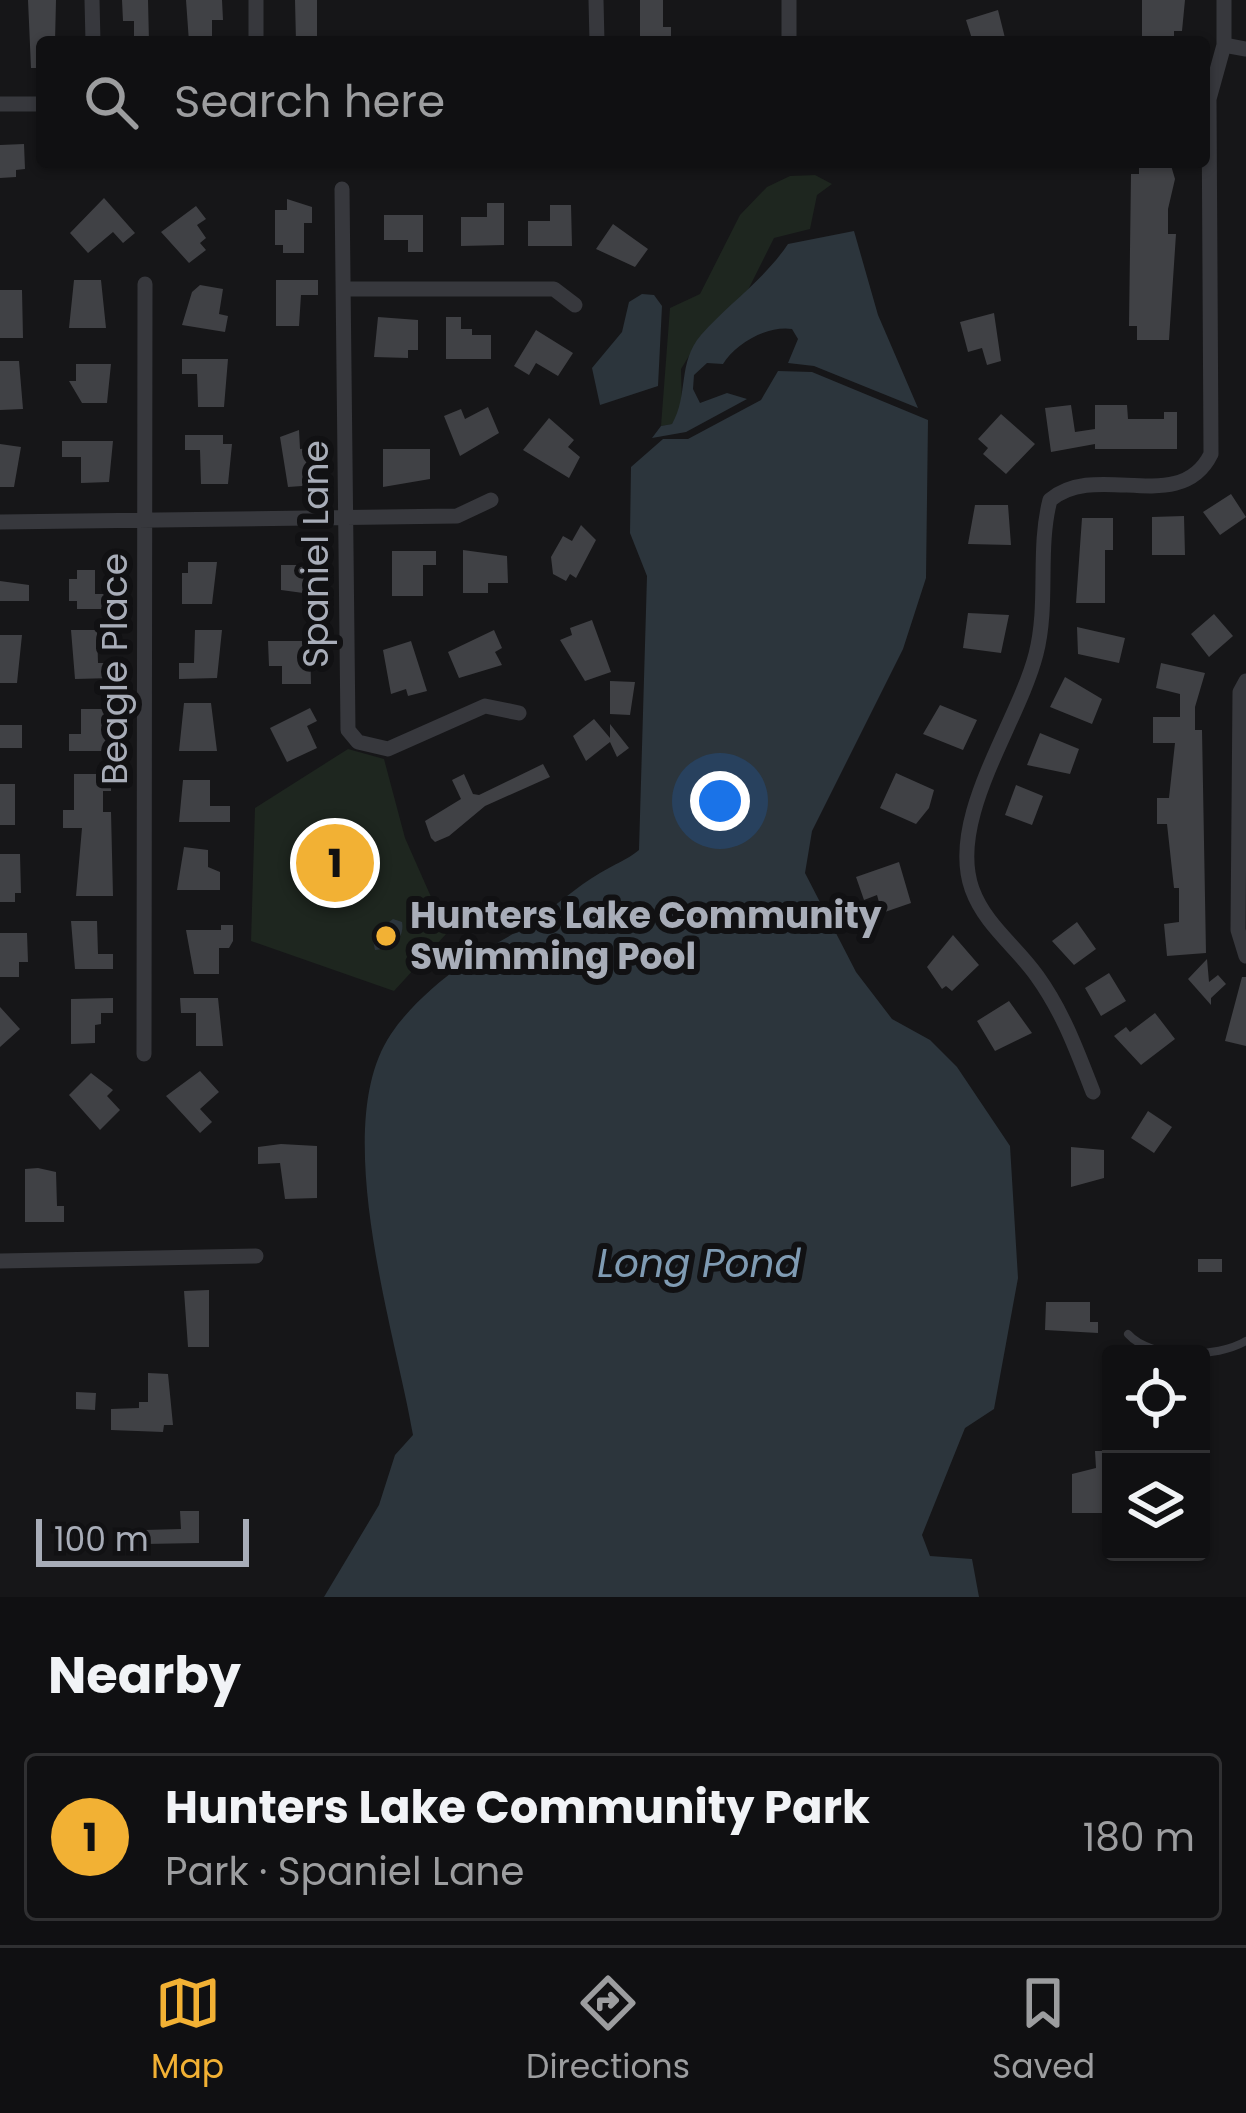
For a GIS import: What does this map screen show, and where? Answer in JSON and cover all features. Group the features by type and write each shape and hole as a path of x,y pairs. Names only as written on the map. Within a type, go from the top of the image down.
{"street":[{"path":"92,0 93,36"},
{"path":"256,0 256,36"},
{"path":"596,0 597,36"},
{"path":"789,0 789,36"},
{"path":"1210,95 1224,45 1224,0"},
{"path":"1224,45 1246,49"},
{"path":"0,104 36,104"},
{"path":"1093,1092 1067,1024 1037,975 982,913 964,858 971,821 1034,661 1046,612 1049,500 1078,486 1185,484 1201,475 1210,454 1209,168"},
{"name":"Spaniel Lane","path":"342,188 346,716 358,742 388,749 485,706 519,713"},
{"name":"Beagle Place","path":"144,1054 145,284"},
{"path":"343,289 554,289 575,305"},
{"path":"0,522 457,515 491,500"},
{"path":"1246,681 1240,692 1243,780 1238,930 1246,956"},
{"path":"0,1261 256,1256"}],"lane":[{"path":"1128,1334 1136,1343 1168,1351 1219,1351 1246,1341"}],"shaded area":[{"path":"815,175 832,184 817,195 810,229 774,238 743,300 701,336 681,369 682,408 672,424 661,426 670,308 700,294 740,215 767,187 790,176"},
{"path":"348,749 384,759 405,838 447,933 394,991 251,941 255,808"}],"water":[{"path":"854,231 878,315 918,408 814,366 788,363 798,339 792,329 773,330 735,350 723,364 707,363 694,375 693,389 700,403 727,393 747,399 686,432 652,438 661,426 672,424 689,357 701,335 788,244"},
{"path":"642,294 654,295 662,306 658,386 600,405 592,368 622,332 629,302"},
{"name":"Long Pond","path":"778,371 812,372 928,420 926,578 903,649 812,831 805,873 856,972 892,1019 930,1040 957,1067 1010,1146 1018,1278 994,1409 965,1428 922,1535 930,1556 972,1559 979,1597 324,1597 379,1505 395,1455 413,1435 372,1231 365,1122 373,1074 391,1034 434,987 639,850 647,576 630,533 631,467 663,439 688,439 761,400"},
{"name":"Hunters Lake Community Swimming Pool","path":"393,919 402,922 399,938 375,950 372,935"}],"building":[{"path":"28,0 56,0 55,36 36,36 36,68 31,68"},
{"path":"122,0 148,0 149,36 134,36 134,21 123,21"},
{"path":"186,0 222,0 223,20 212,20 212,36 189,36"},
{"path":"295,0 317,0 317,36 296,36"},
{"path":"640,0 663,0 663,27 671,27 671,36 640,36"},
{"path":"1142,0 1185,0 1182,31 1174,31 1174,36 1142,36"},
{"path":"998,10 1004,36 971,36 966,20"},
{"path":"24,144 25,169 16,170 16,177 0,178 0,145"},
{"path":"1139,168 1172,168 1175,179 1168,209 1168,234 1176,234 1169,340 1137,340 1137,326 1129,326 1131,174 1139,174"},
{"path":"104,198 135,233 123,243 113,232 88,253 70,233"},
{"path":"287,199 312,207 312,223 304,223 304,253 283,253 283,245 275,245 275,210 287,210"},
{"path":"487,203 504,203 504,245 461,246 461,217 487,217"},
{"path":"550,205 571,205 572,246 528,246 528,221 550,221"},
{"path":"196,206 206,219 197,225 206,238 200,243 206,250 189,263 161,232"},
{"path":"384,215 423,215 423,252 408,252 408,240 384,240"},
{"path":"613,224 648,249 635,267 596,249"},
{"path":"74,280 101,280 106,328 69,328"},
{"path":"276,280 318,280 318,295 301,295 299,326 276,326"},
{"path":"200,285 223,289 219,314 228,316 225,332 182,325 192,292"},
{"path":"0,290 22,290 23,338 0,338"},
{"path":"994,313 1001,361 987,365 982,348 968,352 960,322"},
{"path":"378,317 418,320 418,350 408,350 408,358 374,357"},
{"path":"446,317 461,317 461,329 472,329 472,335 491,335 491,359 446,359"},
{"path":"536,330 573,353 558,376 536,363 529,375 514,366"},
{"path":"182,359 228,359 224,407 198,407 197,374 182,374"},
{"path":"0,361 19,361 23,409 0,410"},
{"path":"76,364 111,364 107,403 82,403 69,381 76,381"},
{"path":"1071,405 1075,432 1095,429 1095,405 1127,405 1128,419 1164,419 1164,412 1177,412 1177,449 1095,449 1095,444 1051,452 1045,408"},
{"path":"488,407 499,433 460,456 444,416 461,409 465,419"},
{"path":"1001,414 1035,444 1006,474 983,454 988,448 978,439"},
{"path":"549,418 574,440 568,447 580,457 569,478 523,450"},
{"path":"299,430 300,449 311,448 312,473 302,486 288,487 280,437"},
{"path":"185,435 223,435 223,444 232,444 228,484 201,484 200,450 185,450"},
{"path":"62,441 113,441 109,482 81,483 81,457 62,457"},
{"path":"0,444 21,447 14,487 0,487"},
{"path":"383,449 430,449 430,479 383,487"},
{"path":"1231,494 1246,517 1220,535 1203,512"},
{"path":"975,505 1008,505 1011,545 968,544"},
{"path":"1184,516 1185,555 1152,555 1152,517"},
{"path":"1082,518 1113,518 1113,550 1105,550 1105,603 1076,603"},
{"path":"581,525 596,540 576,578 570,574 566,581 553,574 551,557 563,536 572,541"},
{"path":"463,550 507,556 508,583 488,583 488,593 463,593"},
{"path":"392,551 436,551 436,565 423,565 423,596 392,596"},
{"path":"188,562 217,562 212,604 182,604 182,573 188,573"},
{"path":"281,565 313,565 318,595 281,590"},
{"path":"77,570 95,570 95,594 113,594 113,609 77,609 77,601 69,601 69,579 77,579"},
{"path":"0,581 29,585 29,601 0,601"},
{"path":"968,613 1009,615 1001,653 963,648"},
{"path":"1214,614 1233,636 1209,657 1191,634"},
{"path":"592,620 611,672 585,681 560,640 572,635 570,628"},
{"path":"1077,627 1125,638 1119,663 1078,654"},
{"path":"71,630 97,630 98,663 113,663 113,678 75,679"},
{"path":"195,630 222,630 217,678 179,679 179,663 194,663"},
{"path":"494,630 502,648 495,652 502,665 459,678 448,652"},
{"path":"0,635 22,635 17,683 0,683"},
{"path":"268,641 310,641 311,684 282,684 282,666 269,666"},
{"path":"411,641 427,691 408,696 406,689 391,694 383,650"},
{"path":"1161,663 1205,673 1195,707 1195,730 1202,730 1206,953 1167,956 1164,924 1179,922 1179,888 1174,888 1167,824 1157,824 1157,798 1169,798 1175,743 1153,743 1153,717 1180,717 1180,694 1156,688"},
{"path":"1065,677 1102,699 1092,724 1050,707"},
{"path":"610,681 635,682 630,715 610,714"},
{"path":"184,703 211,703 217,751 179,751"},
{"path":"940,705 977,720 963,750 923,734"},
{"path":"310,708 317,721 307,726 317,748 287,762 270,728"},
{"path":"81,709 109,709 113,751 69,751 69,734 81,734"},
{"path":"594,719 610,738 610,724 629,748 617,757 610,742 586,761 573,736"},
{"path":"0,725 22,725 22,748 0,748"},
{"path":"1040,733 1079,749 1070,774 1027,765"},
{"path":"543,764 550,777 485,806 449,836 435,842 431,838 425,821 461,799 452,780 464,774 473,794 479,795"},
{"path":"896,773 934,790 929,808 916,824 880,808"},
{"path":"74,774 111,774 111,791 103,791 103,812 111,812 113,896 76,896 82,828 63,828 63,810 74,810"},
{"path":"183,780 210,780 210,806 230,806 230,822 179,822"},
{"path":"0,784 15,784 15,825 0,825"},
{"path":"1016,785 1043,796 1032,825 1005,815"},
{"path":"184,847 208,850 208,867 220,872 220,890 177,890"},
{"path":"0,854 20,854 21,893 15,893 15,902 0,902"},
{"path":"899,862 911,903 882,913 877,895 864,900 856,877"},
{"path":"71,921 97,921 98,954 113,954 113,969 75,969"},
{"path":"1077,922 1096,949 1074,965 1052,941"},
{"path":"221,925 233,925 233,941 229,948 219,948 219,974 194,974 186,930 221,930"},
{"path":"0,933 27,933 28,962 19,962 19,977 0,977"},
{"path":"953,935 979,965 952,991 946,986 942,989 927,967"},
{"path":"1207,959 1209,982 1218,975 1226,984 1211,998 1211,1005 1188,979"},
{"path":"1109,973 1126,1001 1101,1016 1085,988"},
{"path":"1242,977 1246,977 1246,1046 1225,1041"},
{"path":"113,998 113,1013 101,1013 101,1024 95,1025 95,1043 71,1044 71,999"},
{"path":"180,998 218,998 223,1046 196,1046 196,1013 181,1013"},
{"path":"1009,1001 1032,1033 995,1051 977,1021"},
{"path":"0,1007 20,1029 0,1047"},
{"path":"1155,1013 1175,1039 1141,1065 1114,1036 1126,1027 1130,1032"},
{"path":"200,1071 219,1092 200,1109 212,1122 200,1133 166,1096"},
{"path":"91,1073 113,1090 107,1096 120,1110 100,1130 69,1095"},
{"path":"1148,1111 1172,1127 1154,1153 1131,1138"},
{"path":"317,1146 317,1198 285,1199 280,1163 258,1164 258,1147"},
{"path":"1071,1147 1104,1150 1104,1178 1071,1187"},
{"path":"25,1169 56,1172 57,1206 64,1206 64,1222 25,1222"},
{"path":"1198,1259 1222,1259 1222,1272 1198,1272"},
{"path":"209,1290 209,1347 188,1347 184,1291"},
{"path":"1046,1302 1090,1302 1090,1322 1098,1322 1098,1333 1045,1330"},
{"path":"148,1373 168,1374 173,1425 164,1425 163,1432 111,1430 111,1409 139,1408 139,1402 148,1402"},
{"path":"76,1392 96,1393 95,1410 76,1409"},
{"path":"1095,1451 1102,1451 1102,1513 1072,1513 1072,1474 1096,1468"},
{"path":"180,1511 199,1511 199,1543 145,1544 145,1530 181,1529"}],"place":[{"name":"Hunters Lake Community Park","path":"335,863"},
{"name":"Hunters Lake Community Swimming Pool","path":"386,936"}]}
